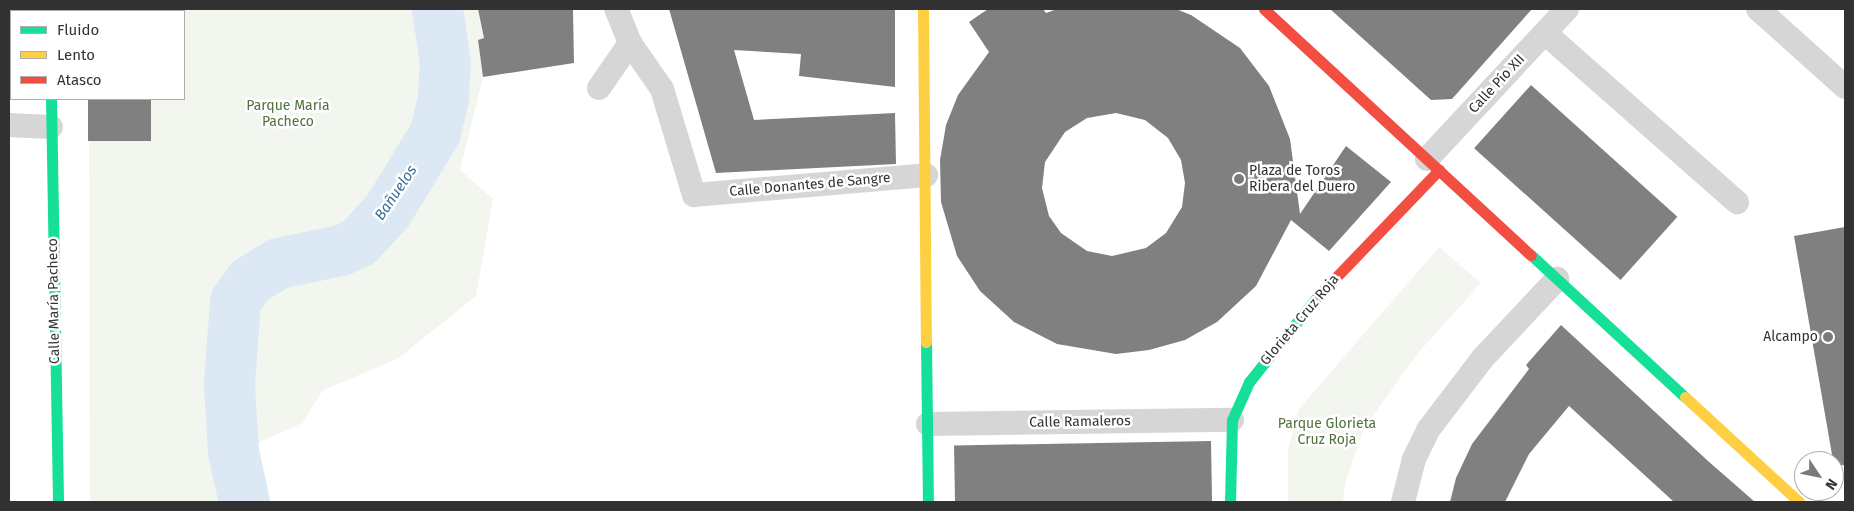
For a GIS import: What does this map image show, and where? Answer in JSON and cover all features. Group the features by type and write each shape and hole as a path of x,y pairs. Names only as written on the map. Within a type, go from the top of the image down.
{"street":[{"path":"599,88 630,43 616,9"},
{"path":"923,9 928,502"},
{"path":"1264,9 1799,502"},
{"name":"Calle Pío XII","path":"1433,165 1567,9"},
{"path":"1758,9 1845,88"},
{"path":"1545,33 1737,202"},
{"name":"Calle Donantes de Sangre","path":"630,43 662,89 694,195 926,175"},
{"name":"Calle María Pacheco","path":"51,100 58,502"},
{"path":"9,125 51,127"},
{"name":"Glorieta Cruz Roja","path":"1230,502 1232,420 1249,382 1273,348 1433,165"},
{"path":"1403,502 1414,458 1428,430 1482,358 1557,279"},
{"name":"Calle Ramaleros","path":"928,424 1232,420"}],"green space":[{"name":"Parque María Pacheco","path":"150,9 478,9 484,38 478,40 483,77 460,170 493,199 476,296 397,359 323,390 302,423 255,444 264,502 90,502 89,141 151,141 151,100 185,100 185,10"},
{"name":"Parque Glorieta Cruz Roja","path":"1439,247 1481,283 1418,353 1364,428 1345,483 1343,502 1288,502 1288,449 1299,409"}],"building":[{"path":"478,9 573,9 574,63 483,77 478,40 484,38"},
{"path":"669,9 895,9 895,87 799,76 801,54 734,50 754,120 895,113 896,164 716,173"},
{"name":"Plaza de Toros Ribera del Duero","path":"988,9 1043,9 1046,13 1057,9 1176,9 1191,15 1240,48 1269,86 1290,139 1300,214 1346,146 1391,182 1329,251 1291,220 1256,286 1217,322 1185,340 1149,350 1116,354 1057,344 1014,322 980,291 957,256 941,202 940,160 946,125 958,95 989,52 969,22","holes":["1116,113 1145,120 1168,138 1181,160 1185,183 1182,207 1166,233 1146,248 1112,256 1087,251 1061,233 1049,216 1042,188 1045,162 1065,132 1087,118"]},
{"path":"1330,9 1532,9 1452,99 1431,100"},
{"path":"1531,85 1677,217 1621,280 1474,148"},
{"path":"88,100 151,100 151,141 88,141"},
{"name":"Alcampo","path":"1845,227 1845,465 1844,451 1831,451 1794,236"},
{"path":"1561,325 1755,502 1674,502 1569,406 1529,454 1505,502 1450,502 1456,478 1472,444 1529,369 1526,365"},
{"path":"1211,441 1212,502 955,502 954,445"}],"waterway":[{"name":"Bañuelos","path":"244,502 233,451 229,383 235,301 250,280 278,263 341,250 358,242 387,211 435,132 443,96 445,63 437,9"}],"traffic: fast":[{"path":"51,100 58,502"},
{"path":"1531,255 1685,397"},
{"path":"1230,502 1232,420 1249,382 1318,296"},
{"path":"926,342 928,502"}],"traffic: slow":[{"path":"923,9 926,342"},
{"path":"1685,397 1799,502"}],"traffic: jam":[{"path":"1264,9 1531,255"},
{"path":"1318,296 1439,170"}],"place":[{"name":"Plaza de Toros Ribera del Duero","path":"1239,179"},
{"name":"Alcampo","path":"1828,337"}]}
